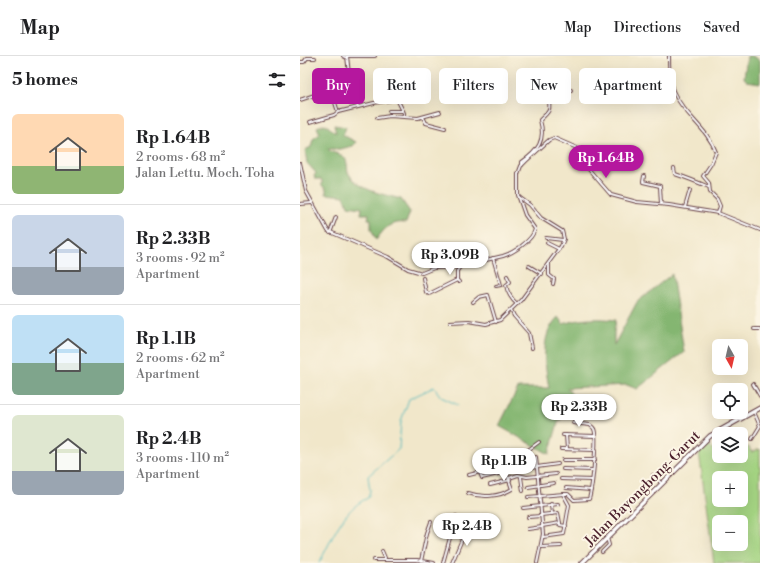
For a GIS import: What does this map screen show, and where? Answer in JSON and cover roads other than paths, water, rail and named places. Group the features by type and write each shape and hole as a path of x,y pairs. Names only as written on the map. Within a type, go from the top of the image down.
{"main road":[{"name":"Jalan Bayongbong-Garut","path":"582,563 710,436 760,408"}],"street":[{"path":"342,56 375,56"},
{"path":"669,56 673,93 684,109 707,133 716,152 711,164 703,176 708,182 710,192 717,199 720,206 718,213"},
{"path":"347,57 348,68"},
{"path":"300,62 304,62 307,58 315,58"},
{"path":"300,100 312,96"},
{"path":"310,122 338,112 398,99 404,118"},
{"path":"335,104 338,112"},
{"path":"300,163 305,188 330,232 382,254 416,272 422,273 434,268 461,266 510,253 534,232 534,225 525,215 519,197 517,188 518,178 522,162 536,151 541,142 542,128 540,120 548,114 550,104"},
{"path":"389,111 403,111"},
{"path":"376,118 390,116 404,118 423,117 440,112"},
{"path":"423,117 426,123 445,128"},
{"path":"522,165 549,140 554,138 567,143 578,151 593,175 611,195 637,202 684,207 718,213 760,230"},
{"path":"674,168 675,174 693,179 696,182 709,187"},
{"path":"644,176 643,182 660,186 661,204"},
{"path":"684,207 690,190"},
{"path":"450,322 469,321 482,324 496,322 511,310 541,273 563,240 562,231 541,218 530,205 519,197"},
{"path":"300,204 312,202"},
{"path":"330,232 336,217"},
{"path":"546,238 563,240"},
{"path":"547,243 558,248"},
{"path":"493,258 501,285 496,286"},
{"path":"549,262 549,275 554,279 553,284"},
{"path":"459,282 457,280 457,271 461,266"},
{"path":"529,266 541,273"},
{"path":"507,276 510,282 506,288 516,303"},
{"path":"423,278 426,292 429,294 457,280"},
{"path":"473,302 479,297 488,295 496,322"},
{"path":"511,310 514,316 529,333 532,348"},
{"path":"754,329 760,329"},
{"path":"754,384 760,396"},
{"path":"528,497 568,494 573,500 588,500 591,490 592,470 596,450 594,429 590,425 573,423 583,409"},
{"path":"752,439 760,425 754,411"},
{"path":"562,435 595,436"},
{"path":"566,435 567,449"},
{"path":"469,475 508,465 510,457 524,453 539,442"},
{"path":"561,449 596,450"},
{"path":"536,457 542,527 541,547 537,563"},
{"path":"563,460 595,460"},
{"path":"510,465 522,462 528,468 558,464"},
{"path":"564,469 592,470"},
{"path":"468,492 484,496 505,493 512,489 510,479 506,472 482,478 480,473"},
{"path":"490,485 518,476 556,474"},
{"path":"653,475 662,484"},
{"path":"521,477 523,491"},
{"path":"561,478 592,480"},
{"path":"528,487 554,483"},
{"path":"566,488 591,490"},
{"path":"542,537 563,535 566,526 569,504 563,494"},
{"path":"551,504 552,514"},
{"path":"523,508 558,504"},
{"path":"528,517 558,513 560,526 566,526"},
{"path":"443,563 456,516"},
{"path":"422,560 427,533 431,522"},
{"path":"528,529 560,523"},
{"path":"452,563 468,525"},
{"path":"602,552 609,545 607,538"},
{"path":"541,547 561,546"},
{"path":"382,551 384,558"},
{"path":"374,560 384,558 422,560 434,563"}],"waterway":[{"path":"319,563 344,517 359,503 368,498 370,491 368,476 399,449 401,421 409,399 434,387 441,397 458,405"}]}
